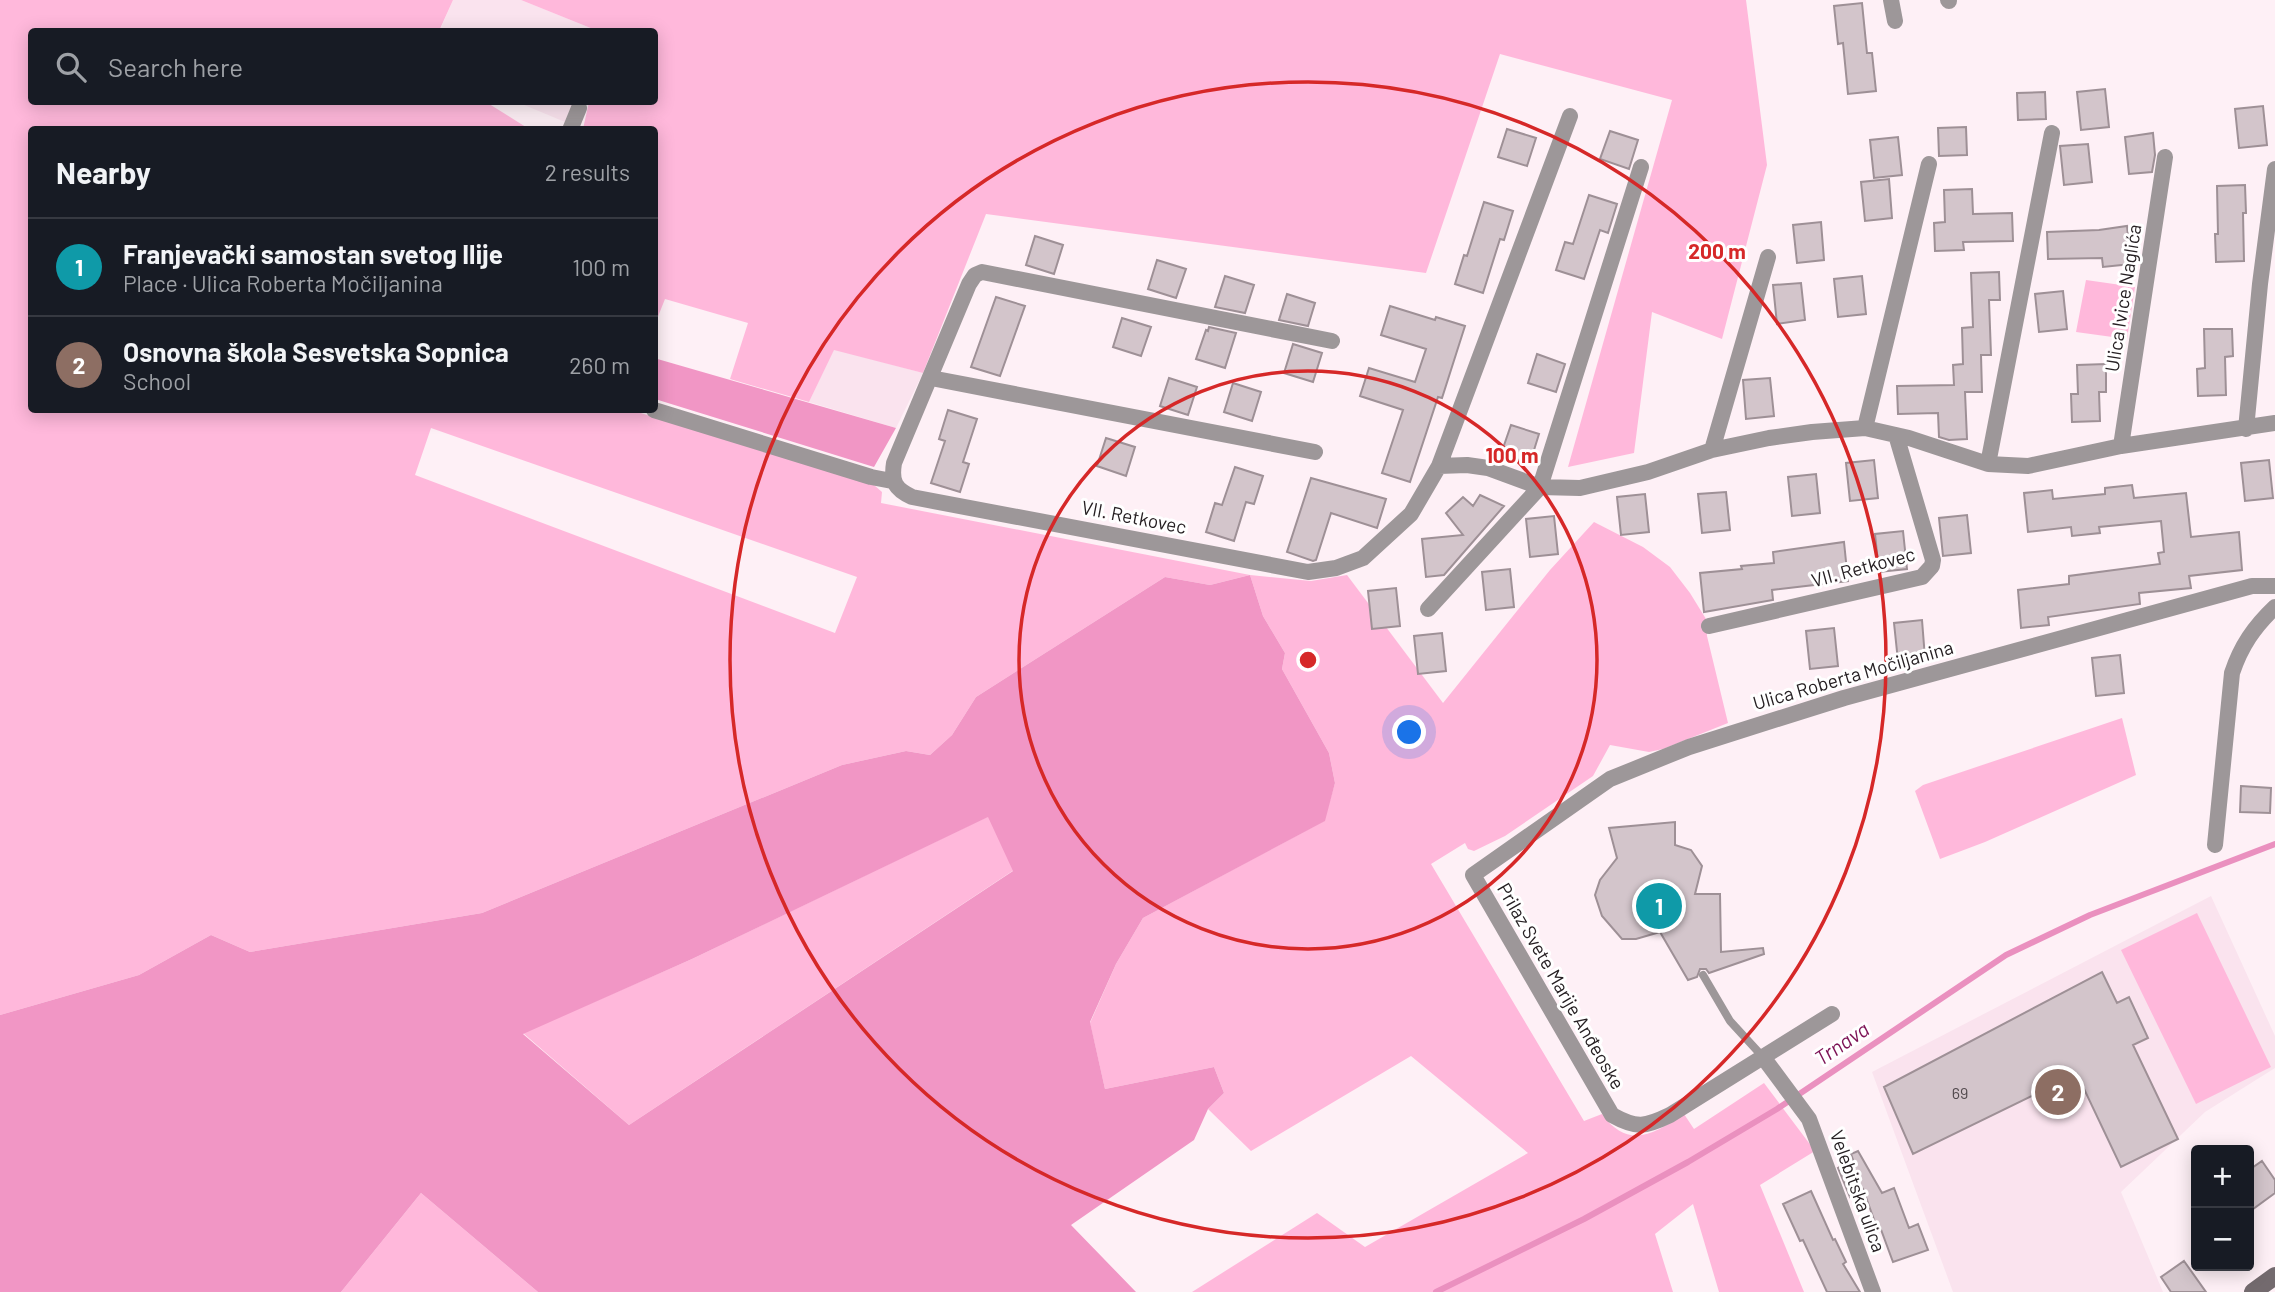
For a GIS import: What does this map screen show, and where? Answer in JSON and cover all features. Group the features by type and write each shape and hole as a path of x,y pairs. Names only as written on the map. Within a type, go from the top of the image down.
{"street":[{"path":"1891,0 1895,21"},
{"path":"572,126 579,108"},
{"name":"VII. Retkovec","path":"658,411 871,477 892,481 898,491 912,497 1308,572 1336,568 1363,558 1411,514 1439,466 1570,116"},
{"path":"1988,464 2052,133"},
{"name":"Ulica Ivice Naglića","path":"2121,446 2165,157"},
{"path":"1865,428 1929,164"},
{"path":"1428,609 1540,487 1641,167"},
{"path":"2246,429 2260,284 2275,169"},
{"path":"1712,450 1768,257"},
{"path":"892,481 894,463 969,284 975,275 982,272 1332,341"},
{"path":"931,378 1315,452"},
{"path":"1439,466 1467,465 1488,468 1540,487 1580,488 1648,472 1712,450 1769,438 1865,428 1988,464 2028,466 2121,446 2275,423"},
{"name":"VII. Retkovec","path":"1709,626 1922,577 1927,572 1933,560 1896,435"},
{"name":"Ulica Roberta Močiljanina","path":"1472,875 1610,779 1689,747 1919,677 2252,586 2275,586"},
{"path":"2215,845 2232,673 2240,649 2275,607"},
{"name":"Prilaz Svete Marije Anđeoske","path":"1472,875 1612,1115 1629,1125 1648,1125 1670,1115 1832,1014"},
{"name":"Velebitska ulica","path":"1763,1057 1809,1119 1873,1292"},
{"path":"2253,1292 2275,1276"}],"lane":[{"path":"1703,975 1730,1021 1763,1057"}],"shaded area":[{"path":"0,0 453,0 440,28 28,28 28,105 491,105 524,126 28,126 28,413 641,413 874,485 882,492 881,503 1250,575 1210,585 1165,577 976,697 952,735 930,755 906,751 842,765 482,913 250,952 211,935 139,975 0,1015","holes":["431,428 857,577 835,633 415,475"]},
{"path":"453,0 521,0 591,28 441,28"},
{"path":"521,0 1746,0 1767,165 1722,339 1652,312 1634,453 1568,467 1672,100 1500,54 1426,273 986,214 923,373 834,350 809,402 730,379 748,323 665,299 658,316 658,126 584,126 588,105 658,105 658,28 591,28"},
{"path":"524,105 572,105 565,122"},
{"path":"2086,280 2135,287 2127,339 2076,332"},
{"path":"834,349 923,373 896,428 809,402"},
{"path":"658,359 896,428 874,467 658,400"},
{"path":"1594,522 1643,547 1670,567 1706,619 1707,636 1728,723 1649,752 1610,745 1593,776 1505,836 1474,851 1468,849 1465,843 1431,864 1584,1121 1602,1114 1622,1132 1642,1135 1662,1128 1684,1114 1694,1129 1764,1083 1815,1151 1760,1185 1804,1292 1719,1292 1693,1204 1655,1234 1673,1292 1192,1292 1317,1213 1365,1247 1528,1153 1411,1056 1251,1151 1208,1109 1224,1093 1214,1067 1105,1089 1090,1023 1116,964 1143,918 1324,821 1335,783 1329,753 1282,669 1285,653 1263,616 1250,575 1311,581 1347,575 1443,703 1550,570"},
{"path":"1250,575 1263,616 1285,653 1282,669 1329,753 1335,783 1325,821 1143,918 1116,964 1090,1022 1105,1089 1214,1067 1224,1093 1208,1109 1194,1140 1071,1225 1136,1292 538,1292 421,1193 341,1292 0,1292 0,1015 139,975 211,935 250,952 482,913 842,765 906,751 930,755 952,735 976,697 1165,577 1210,585","holes":["988,817 1013,871 629,1125 523,1034 692,959"]},
{"path":"2122,718 2136,775 1985,842 1940,859 1915,791 1923,785"},
{"path":"989,816 1014,870 629,1125 523,1033 692,959"},
{"path":"2211,896 2275,1036 2275,1068 2205,1112 2121,1192 2163,1292 1953,1292 1872,1072"},
{"path":"2197,913 2271,1067 2196,1104 2121,950"},
{"path":"421,1193 538,1292 341,1292"}],"building":[{"path":"1862,3 1867,53 1872,53 1876,91 1848,94 1843,43 1838,44 1834,6"},
{"path":"2105,89 2109,127 2081,130 2077,92"},
{"path":"2045,92 2046,119 2018,120 2017,93"},
{"path":"2263,106 2267,145 2239,148 2235,109"},
{"path":"1966,127 1967,155 1939,156 1938,128"},
{"path":"1507,129 1536,138 1527,166 1498,157"},
{"path":"1610,131 1638,140 1629,169 1600,159"},
{"path":"2153,133 2155,155 2152,172 2129,174 2125,137"},
{"path":"1898,137 1902,175 1874,178 1870,140"},
{"path":"2088,144 2092,182 2064,185 2060,146"},
{"path":"1889,179 1892,218 1865,221 1861,182"},
{"path":"2245,185 2244,261 2216,262 2217,186"},
{"path":"1972,189 1973,214 2012,213 2013,241 1963,242 1964,250 1935,251 1934,223 1945,222 1944,190"},
{"path":"1589,195 1617,204 1608,233 1600,230 1584,279 1556,270 1565,242 1573,244"},
{"path":"1484,202 1513,211 1504,240 1500,239 1483,293 1455,284"},
{"path":"1821,222 1824,260 1797,263 1793,225"},
{"path":"2127,226 2131,264 2103,267 2102,258 2048,259 2047,232"},
{"path":"1035,236 1063,245 1054,274 1026,265"},
{"path":"1157,260 1186,269 1176,298 1148,289"},
{"path":"1999,272 2000,300 1989,300 1991,355 1981,355 1982,392 1965,392 1967,439 1949,440 1939,437 1938,413 1898,414 1897,386 1954,385 1953,365 1963,364 1962,328 1973,327 1971,273"},
{"path":"1225,276 1254,285 1245,313 1215,307"},
{"path":"1862,276 1866,314 1838,317 1834,279"},
{"path":"1801,283 1805,320 1777,324 1773,285"},
{"path":"2063,291 2067,329 2039,332 2035,294"},
{"path":"1287,294 1315,303 1308,326 1279,320"},
{"path":"996,297 1025,306 1000,376 971,367"},
{"path":"1390,306 1465,326 1442,398 1438,397 1410,482 1382,473 1403,410 1360,396 1369,368 1415,382 1426,349 1381,335"},
{"path":"1122,318 1151,327 1141,356 1113,347"},
{"path":"1209,327 1236,333 1225,368 1196,359"},
{"path":"2204,329 2232,329 2233,356 2225,357 2226,395 2198,396 2197,369 2205,368"},
{"path":"1293,344 1322,353 1313,382 1284,373"},
{"path":"1537,354 1565,364 1556,392 1528,383"},
{"path":"2106,364 2106,392 2099,392 2100,421 2072,422 2071,394 2078,394 2077,365"},
{"path":"1169,378 1197,387 1188,415 1160,406"},
{"path":"1770,378 1774,416 1746,419 1743,380"},
{"path":"1233,383 1261,392 1252,421 1224,412"},
{"path":"948,410 977,419 963,462 969,464 960,492 931,483 945,441 939,439"},
{"path":"1511,425 1539,434 1530,463 1501,454"},
{"path":"1106,438 1135,447 1126,476 1097,466"},
{"path":"1874,460 1878,498 1850,501 1846,463"},
{"path":"2269,460 2273,498 2245,501 2241,463"},
{"path":"1235,467 1263,476 1254,504 1246,502 1234,541 1206,532 1215,503 1222,505"},
{"path":"1816,474 1820,513 1792,516 1788,477"},
{"path":"1311,478 1386,499 1377,528 1331,513 1316,560 1313,561 1287,552"},
{"path":"2132,485 2134,498 2186,493 2191,537 2239,532 2242,570 2189,576 2191,588 2139,593 2140,604 2048,617 2049,625 2021,628 2018,590 2069,584 2069,576 2160,564 2158,553 2164,552 2161,521 2099,527 2100,533 2072,536 2071,527 2028,532 2024,493 2052,490 2053,499 2105,494 2105,488"},
{"path":"1726,492 1730,530 1702,533 1698,494"},
{"path":"1645,494 1649,532 1621,535 1617,497"},
{"path":"1480,495 1504,506 1444,575 1426,577 1422,539 1463,535 1446,513 1463,497 1473,506"},
{"path":"1967,515 1971,553 1943,556 1939,518"},
{"path":"1554,516 1558,554 1530,557 1526,519"},
{"path":"1903,531 1907,569 1879,572 1875,534"},
{"path":"1844,542 1848,581 1772,590 1773,600 1704,612 1700,573 1774,563 1773,552"},
{"path":"1510,569 1514,607 1486,610 1482,572"},
{"path":"1396,588 1400,626 1372,629 1368,591"},
{"path":"1922,620 1925,658 1898,661 1894,623"},
{"path":"1834,628 1838,666 1810,669 1806,631"},
{"path":"1442,633 1446,671 1418,674 1414,636"},
{"path":"2120,655 2124,693 2096,696 2092,658"},
{"path":"2241,786 2271,788 2270,813 2240,812"},
{"path":"1675,822 1675,845 1691,850 1702,866 1695,894 1720,894 1721,952 1763,948 1764,954 1709,973 1706,969 1700,969 1697,977 1688,980 1660,932 1636,939 1622,939 1602,916 1595,895 1600,880 1617,858 1609,828"},
{"path":"2102,972 2117,1003 2129,997 2148,1038 2133,1045 2178,1139 2121,1167 2077,1074 1913,1154 1884,1087"},
{"path":"1858,1151 1882,1193 1894,1188 1909,1228 1918,1224 1928,1250 1893,1262 1863,1189 1850,1197 1838,1168 1853,1160 1851,1154"},
{"path":"2262,1161 2275,1180 2275,1193 2254,1208 2254,1208 2254,1167"},
{"path":"1811,1191 1846,1262 1843,1264 1860,1292 1827,1292 1803,1240 1800,1241 1783,1204"},
{"path":"2184,1261 2206,1292 2171,1292 2161,1277"}],"waterway":[{"name":"Trnava","path":"1436,1292 1584,1219 1688,1162 1777,1109 2006,955 2090,915 2275,844"}],"place":[{"name":"Franjevački samostan svetog Ilije","path":"1659,906"},
{"name":"Osnovna škola Sesvetska Sopnica","path":"2058,1092"}]}
